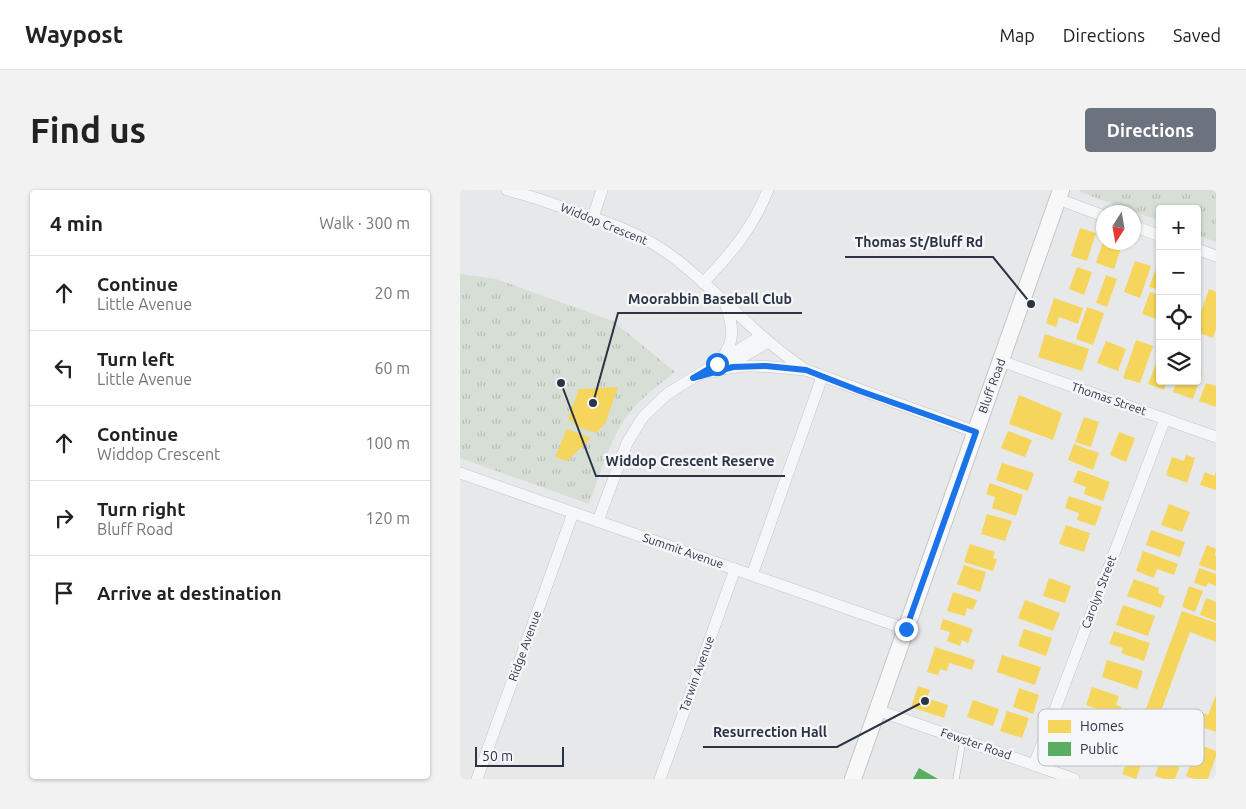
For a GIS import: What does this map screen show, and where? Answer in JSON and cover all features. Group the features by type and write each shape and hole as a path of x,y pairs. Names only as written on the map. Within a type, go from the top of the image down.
{"main road":[{"name":"Bluff Road","path":"853,779 1059,194"}],"street":[{"name":"Widdop Crescent","path":"507,190 623,229 662,249 765,339 806,370 976,432"},
{"path":"593,218 602,190"},
{"path":"703,283 744,237 768,190"},
{"path":"1059,194 1096,212"},
{"path":"1141,229 1156,234"},
{"path":"1200,250 1216,256"},
{"path":"722,365 729,348 732,332 726,304"},
{"path":"598,521 621,457 633,431 656,404 681,384 722,365 765,339"},
{"name":"Thomas Street","path":"1001,361 1216,437"},
{"path":"722,365 766,366 806,370"},
{"path":"752,575 822,377"},
{"name":"Carolyn Street","path":"1055,709 1165,418"},
{"name":"Summit Avenue","path":"460,473 906,629"},
{"name":"Ridge Avenue","path":"477,779 573,513"},
{"name":"Tarwin Avenue","path":"660,779 735,569"},
{"name":"Fewster Road","path":"877,710 1074,779"},
{"name":"Carolyn Street","path":"1034,765 1038,754"}],"lane":[{"path":"956,779 963,740"}],"green space":[{"path":"1081,190 1216,190 1216,242 1201,236 1201,205 1156,205 1156,220 1141,214 1141,205 1116,205 1080,192"},
{"path":"460,274 496,279 613,321 675,372 641,400 624,420 607,455 589,504 460,458"}],"building: Homes":[{"path":"1080,228 1096,233 1087,261 1071,256"},
{"path":"1100,250 1120,250 1114,269 1096,263"},
{"path":"1135,261 1151,266 1140,298 1124,292"},
{"path":"1077,267 1092,272 1084,295 1069,289"},
{"path":"1155,271 1156,271 1156,289 1149,287"},
{"path":"1106,275 1117,279 1107,307 1096,303"},
{"path":"1209,289 1216,292 1216,329 1213,338 1201,334 1201,312"},
{"path":"1150,292 1156,294 1156,319 1142,314"},
{"path":"1054,298 1083,308 1078,324 1059,317 1056,327 1046,323"},
{"path":"1087,307 1104,313 1093,345 1076,339"},
{"path":"1045,334 1089,349 1082,371 1038,357"},
{"path":"1136,340 1153,346 1140,383 1123,378"},
{"path":"1106,341 1126,349 1118,371 1097,363"},
{"path":"1156,363 1156,385 1166,385 1164,390 1148,384"},
{"path":"1206,383 1216,386 1216,407 1199,401"},
{"path":"1176,385 1198,385 1193,399 1173,392"},
{"path":"618,387 605,424 596,433 578,427 568,418 579,389"},
{"path":"1019,395 1062,413 1053,440 1009,424"},
{"path":"1084,417 1099,422 1091,447 1075,442"},
{"path":"567,429 591,438 567,461 555,457"},
{"path":"1008,431 1032,440 1025,457 1001,448"},
{"path":"1119,432 1135,438 1126,462 1110,455"},
{"path":"1074,444 1099,453 1093,470 1068,460"},
{"path":"1186,455 1195,458 1187,483 1166,475 1172,457 1184,461"},
{"path":"1002,463 1034,473 1028,491 996,480"},
{"path":"1078,470 1110,482 1103,501 1084,494 1086,487 1073,482"},
{"path":"1205,472 1214,476 1216,472 1216,490 1200,485"},
{"path":"990,483 1023,495 1016,516 992,508 995,497 986,494"},
{"path":"1069,496 1102,507 1095,526 1077,520 1079,513 1065,508"},
{"path":"1169,504 1190,512 1182,532 1161,525"},
{"path":"987,514 1012,521 1005,541 981,534"},
{"path":"1066,525 1090,533 1084,552 1059,544"},
{"path":"1151,530 1185,542 1180,557 1146,545"},
{"path":"970,544 995,552 993,558 997,559 993,571 964,562"},
{"path":"1207,545 1216,549 1216,571 1199,565"},
{"path":"1143,551 1178,564 1174,575 1157,569 1154,578 1136,571"},
{"path":"964,565 986,572 980,592 957,584"},
{"path":"1199,568 1216,574 1216,586 1208,583 1206,587 1194,583"},
{"path":"1049,578 1071,586 1065,603 1043,596"},
{"path":"1134,579 1159,588 1158,593 1165,596 1161,608 1127,596"},
{"path":"1189,586 1203,591 1195,612 1182,607"},
{"path":"953,592 977,600 973,610 967,608 965,616 947,611"},
{"path":"1206,598 1216,602 1216,621 1200,615"},
{"path":"1025,600 1060,613 1053,631 1018,618"},
{"path":"1123,605 1155,616 1148,636 1116,625"},
{"path":"1182,611 1216,623 1216,642 1190,632 1162,709 1146,709"},
{"path":"943,619 973,629 968,643 962,640 960,646 947,641 950,632 940,629"},
{"path":"1024,629 1052,638 1046,656 1018,646"},
{"path":"1114,631 1150,643 1144,661 1121,653 1123,648 1109,644"},
{"path":"935,647 975,660 972,670 949,663 947,671 940,669 938,675 927,672"},
{"path":"1002,655 1041,667 1035,685 997,672"},
{"path":"1107,660 1143,671 1137,689 1102,677"},
{"path":"918,686 930,690 927,698 948,705 944,718 911,707"},
{"path":"1092,687 1119,696 1116,705 1122,707 1121,709 1098,709 1086,705"},
{"path":"1019,688 1039,695 1033,714 1013,707"},
{"path":"1216,695 1216,732 1204,728 1204,713 1208,715"},
{"path":"973,700 999,709 993,726 967,717"},
{"path":"1007,711 1029,718 1022,738 1000,731"},
{"path":"1204,746 1216,751 1208,779 1194,779 1186,776 1190,766 1204,766"},
{"path":"1125,766 1141,766 1136,779 1122,774"},
{"path":"1158,766 1180,766 1175,779 1164,779 1155,776"}],"building: Public":[{"path":"919,768 938,779 913,779"}],"place":[{"name":"Thomas St/Bluff Rd","path":"1031,304"},
{"name":"Widdop Crescent Reserve","path":"561,383"},
{"name":"Moorabbin Baseball Club","path":"593,403"},
{"name":"Resurrection Hall","path":"925,701"}],"route":[{"path":"717,364 693,378 723,368 733,367 766,366 806,370 976,432 906,629"}]}
